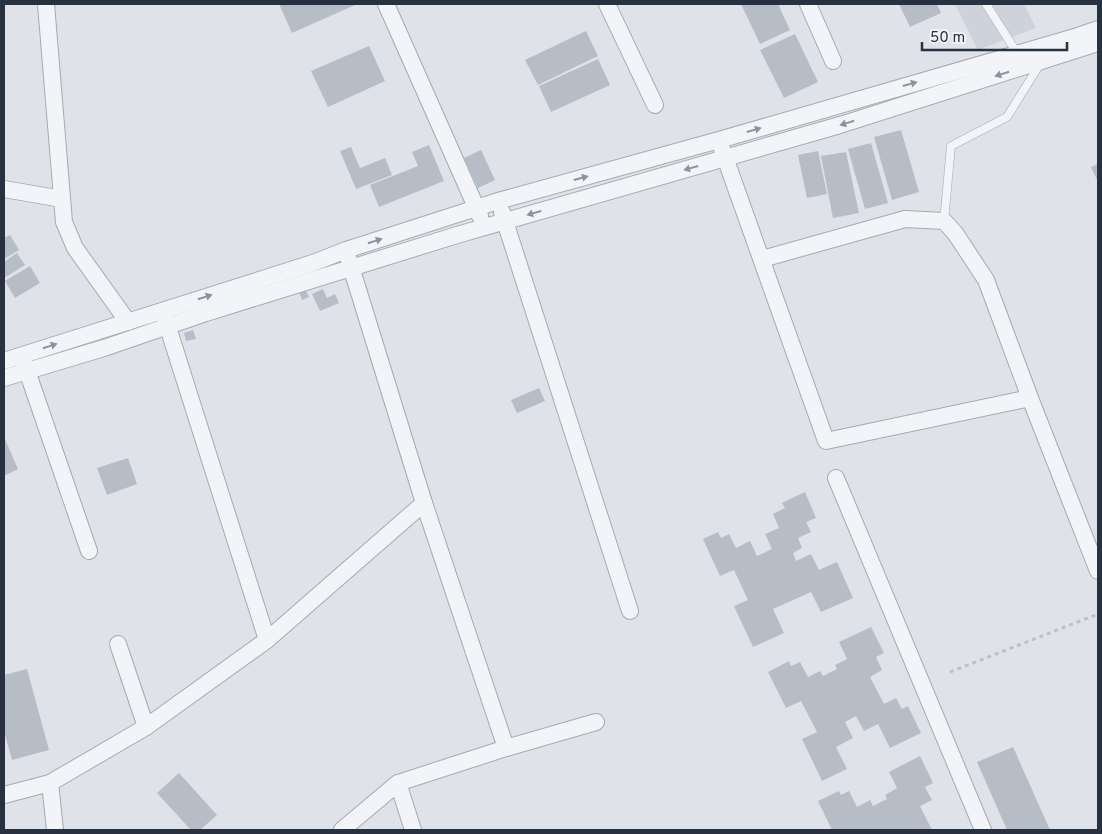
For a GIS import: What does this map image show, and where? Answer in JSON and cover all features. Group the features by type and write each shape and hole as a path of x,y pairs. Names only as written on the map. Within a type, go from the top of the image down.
{"street":[{"path":"46,4 64,222 75,248 128,322"},
{"path":"386,4 485,227"},
{"path":"607,4 655,105"},
{"path":"808,4 833,60"},
{"path":"4,361 24,363 104,348 165,318 346,250 477,207 719,140 1098,29"},
{"path":"4,378 24,363 128,322 206,313 505,221 840,125 1098,43"},
{"path":"719,140 826,441 1030,398"},
{"path":"4,189 62,199"},
{"path":"498,201 630,611"},
{"path":"762,259 905,219 944,221 986,280 1098,570"},
{"path":"346,250 424,503 506,748"},
{"path":"165,318 267,640"},
{"path":"24,363 89,551"},
{"path":"836,478 983,830"},
{"path":"4,795 50,783 146,727 267,640 424,503"},
{"path":"118,644 146,727"},
{"path":"342,830 398,783 506,748 596,722"},
{"path":"50,783 55,830"},
{"path":"398,783 413,830"}],"lane":[{"path":"986,4 1017,53"},
{"path":"944,221 952,146 1007,117 1041,61"}],"path":[{"path":"950,672 1098,614"}],"shaded area":[{"path":"955,4 1024,4 1036,28 978,50"}],"building":[{"path":"279,4 354,4 355,5 292,33"},
{"path":"741,4 778,4 790,30 760,44"},
{"path":"899,4 937,4 941,13 910,27"},
{"path":"586,31 598,56 538,85 525,60"},
{"path":"795,34 818,82 784,98 760,50"},
{"path":"369,46 385,81 328,107 311,71"},
{"path":"598,59 610,85 551,112 539,86"},
{"path":"901,130 919,192 892,200 874,137"},
{"path":"871,143 888,203 865,209 848,149"},
{"path":"429,145 444,181 379,207 370,185 418,166 412,152"},
{"path":"351,147 360,168 385,158 392,175 356,189 340,151"},
{"path":"481,150 495,180 478,188 464,158"},
{"path":"818,151 827,194 807,198 798,155"},
{"path":"846,152 859,213 833,218 821,156"},
{"path":"1098,164 1098,182 1091,167"},
{"path":"10,235 19,250 4,259 4,238"},
{"path":"17,253 25,265 4,278 4,262"},
{"path":"30,266 40,283 15,298 5,281"},
{"path":"305,289 309,297 302,300 299,292"},
{"path":"323,289 327,298 335,294 339,303 320,311 312,294"},
{"path":"193,330 196,339 186,341 184,333"},
{"path":"539,388 545,401 517,413 511,400"},
{"path":"4,437 18,469 4,476"},
{"path":"128,458 137,484 107,495 97,468"},
{"path":"805,492 816,518 806,522 811,532 798,538 802,548 793,553 796,561 811,554 819,570 837,562 853,598 821,612 811,592 773,609 784,633 753,647 734,606 748,600 734,570 720,576 703,539 718,532 721,538 729,534 736,548 750,541 757,556 772,549 765,534 779,528 773,514 785,508 782,503"},
{"path":"871,627 884,653 876,657 882,670 870,677 884,704 896,698 902,709 908,706 921,733 890,748 878,724 864,731 856,716 845,722 853,738 836,747 847,769 822,781 802,739 817,732 801,701 786,708 768,672 789,661 791,666 800,662 808,677 820,671 823,676 837,669 835,665 847,659 839,642"},
{"path":"27,669 49,750 12,760 4,731 4,675"},
{"path":"1013,747 1050,830 1007,830 977,762"},
{"path":"920,756 933,783 925,787 932,800 920,806 932,830 832,830 818,801 839,791 841,795 849,791 857,807 870,800 873,806 887,799 885,795 897,788 889,772"},
{"path":"179,773 217,815 200,830 191,830 157,793"}]}
